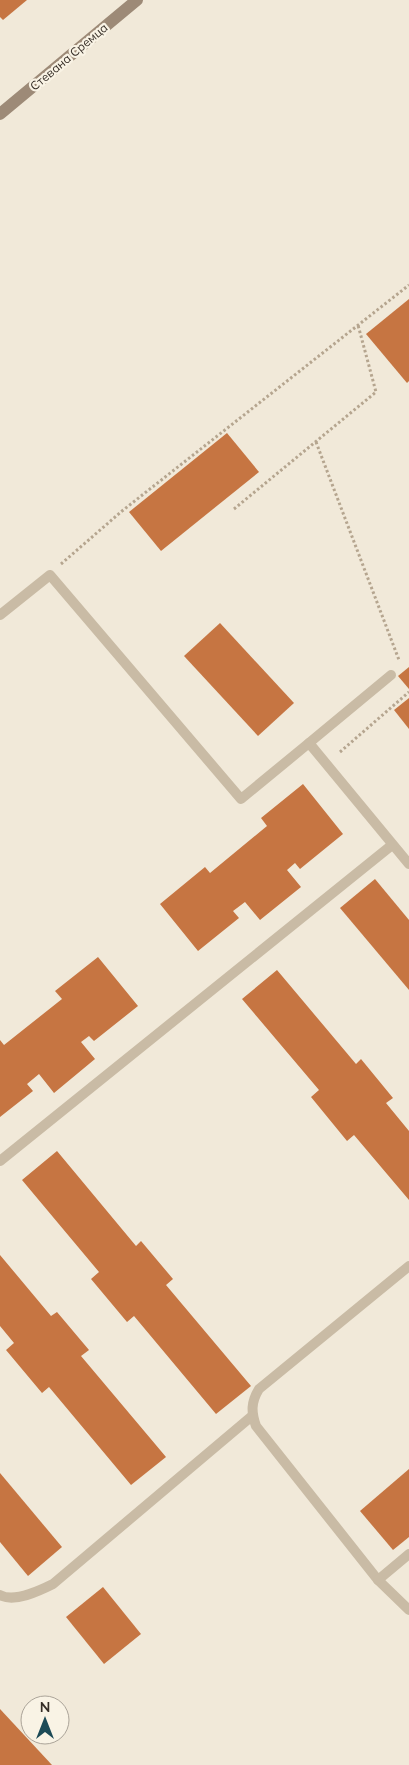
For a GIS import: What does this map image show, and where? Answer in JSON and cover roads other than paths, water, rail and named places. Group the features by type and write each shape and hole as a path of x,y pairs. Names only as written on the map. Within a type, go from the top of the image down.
{"main road":[{"name":"Стевана Сремца","path":"0,114 137,0"}],"lane":[{"path":"0,615 50,575 241,799 391,675"},
{"path":"309,742 409,864"},
{"path":"0,1161 392,845"},
{"path":"409,1266 259,1389 254,1397 252,1406 252,1416 256,1426 378,1580 409,1610"},
{"path":"0,1595 6,1598 33,1594 53,1584 252,1416"},
{"path":"378,1580 409,1554"}]}
